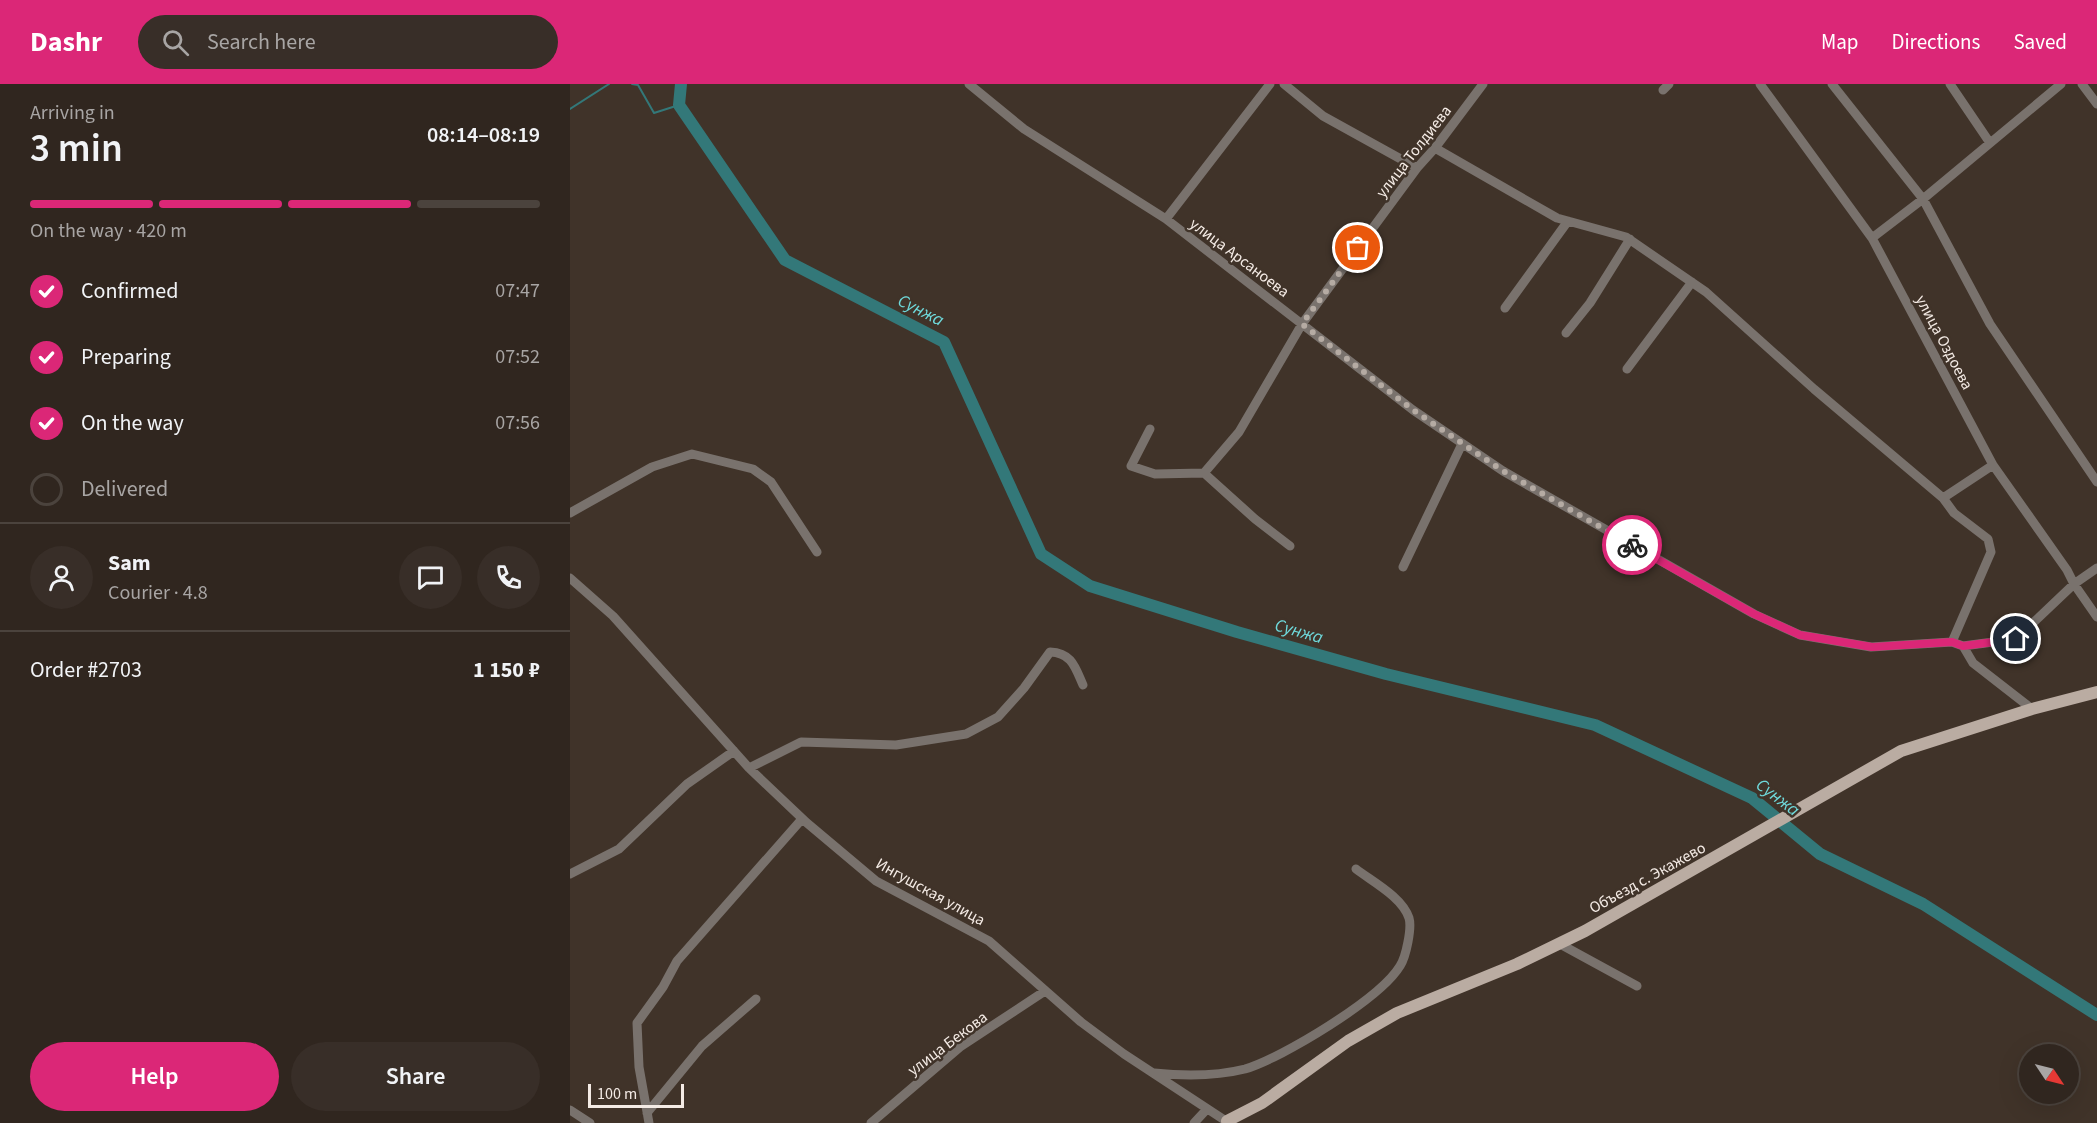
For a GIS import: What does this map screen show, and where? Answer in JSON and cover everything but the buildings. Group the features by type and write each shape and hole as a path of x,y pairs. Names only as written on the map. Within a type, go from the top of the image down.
{"main road":[{"name":"Объезд с. Экажево","path":"1228,1122 1262,1103 1348,1041 1397,1013 1560,944 1902,751 2032,709 2097,692"}],"street":[{"name":"улица Арсаноева","path":"969,84 1024,129 1166,219 1413,410 1462,444 1503,471 1754,614 1800,635 1872,647 1952,642 1963,646 2016,639 2074,584 2097,568"},
{"path":"1166,219 1270,84"},
{"path":"1284,84 1323,116 1417,168"},
{"name":"улица Толдиева","path":"1204,473 1239,432 1302,324 1417,168 1483,84"},
{"name":"улица Оздоева","path":"1760,84 1872,238 1993,465 2097,617"},
{"path":"1832,84 1923,199 1990,324 2097,482"},
{"path":"1950,84 1990,143"},
{"path":"1872,238 1923,199 2061,84"},
{"path":"2082,84 2097,104"},
{"path":"1435,148 1557,218 1630,239 1692,282 1943,498 1954,513 1988,539 1991,552 1952,642"},
{"path":"1504,308 1568,221"},
{"path":"1566,333 1590,303 1630,239"},
{"path":"1627,369 1692,282"},
{"path":"1150,429 1131,466 1155,474 1204,473 1255,519 1290,546"},
{"path":"1403,567 1462,444"},
{"path":"570,513 652,466 692,454 753,469 763,474 771,482 817,552"},
{"path":"1943,498 1993,465"},
{"name":"Ингушская улица","path":"570,578 613,616 749,768 802,819 876,881 989,941 1081,1022 1228,1122"},
{"path":"1963,646 1973,663 2032,709"},
{"path":"749,768 801,742 896,744 966,734 998,717 1050,652 1062,652 1071,658 1083,685"},
{"path":"570,874 619,849 687,784 734,751"},
{"path":"648,1118 639,1067 637,1023 663,987 677,961 802,819"},
{"path":"1152,1072 1184,1076 1244,1069 1272,1058 1318,1033 1376,991 1400,966 1410,932 1409,919 1402,905 1356,869"},
{"path":"1560,944 1637,986"},
{"name":"улица Бекова","path":"871,1123 960,1047 1045,991"},
{"path":"648,1118 702,1046 756,999"},
{"path":"1194,1123 1207,1109"},
{"path":"570,1110 590,1123"}],"waterway":[{"path":"570,109 609,84"},
{"path":"632,84 638,85 654,113 679,105"},
{"name":"Сунжа","path":"681,84 679,105 785,260 944,342 1041,554 1090,586 1237,632 1386,674 1595,725 1752,798 1820,854 1923,904 2097,1015"}],"way so far":[{"path":"1358,248 1302,324 1413,410 1503,471 1632,545"}],"route":[{"path":"1632,545 1754,614 1800,635 1872,647 1952,642 1963,646 2016,639"}]}
